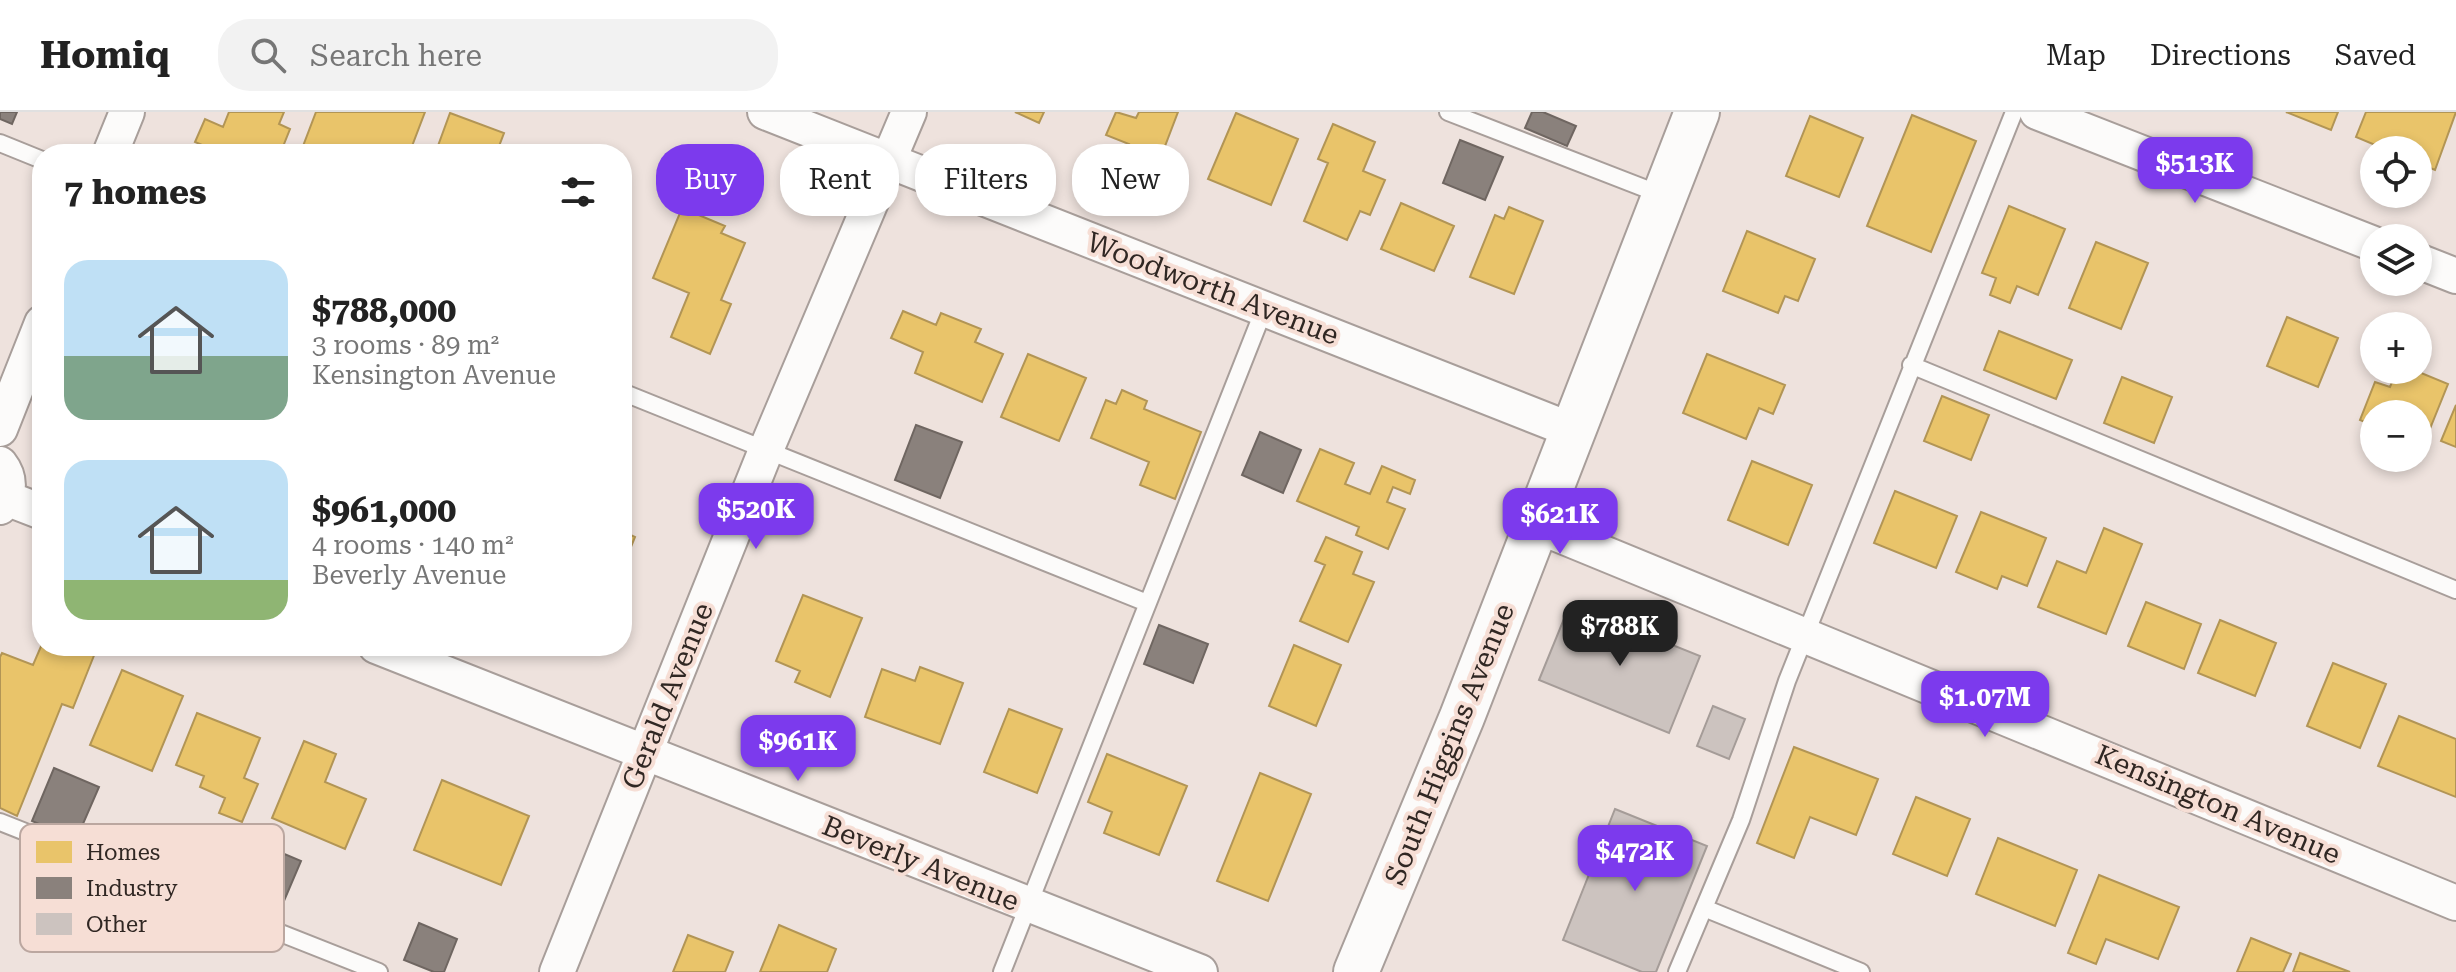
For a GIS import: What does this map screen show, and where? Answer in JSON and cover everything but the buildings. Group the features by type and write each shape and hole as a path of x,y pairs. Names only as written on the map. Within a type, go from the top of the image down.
{"main road":[{"name":"South Higgins Avenue","path":"1356,972 1462,717 1697,112"}],"street":[{"path":"114,144 127,112"},
{"name":"Woodworth Avenue","path":"765,112 846,144"},
{"name":"Gerald Avenue","path":"896,144 909,112"},
{"path":"2037,112 2360,239"},
{"name":"Woodworth Avenue","path":"899,165 1571,430"},
{"name":"Gerald Avenue","path":"557,972 766,450 866,216"},
{"path":"2432,264 2454,270"},
{"path":"0,429 32,348"},
{"path":"0,464 8,476 3,502 32,509"},
{"name":"Kensington Avenue","path":"1535,525 1808,634 2456,903"},
{"name":"Beverly Avenue","path":"401,656 1200,972"}],"lane":[{"path":"1448,112 1664,196"},
{"path":"1677,972 1741,820 1787,681 2014,112"},
{"path":"0,143 32,156"},
{"path":"1002,972 1265,307"},
{"path":"1911,365 2456,590"},
{"path":"632,396 1147,603"},
{"path":"0,822 20,830"},
{"path":"1704,908 1861,972"},
{"path":"284,934 379,972"}]}
